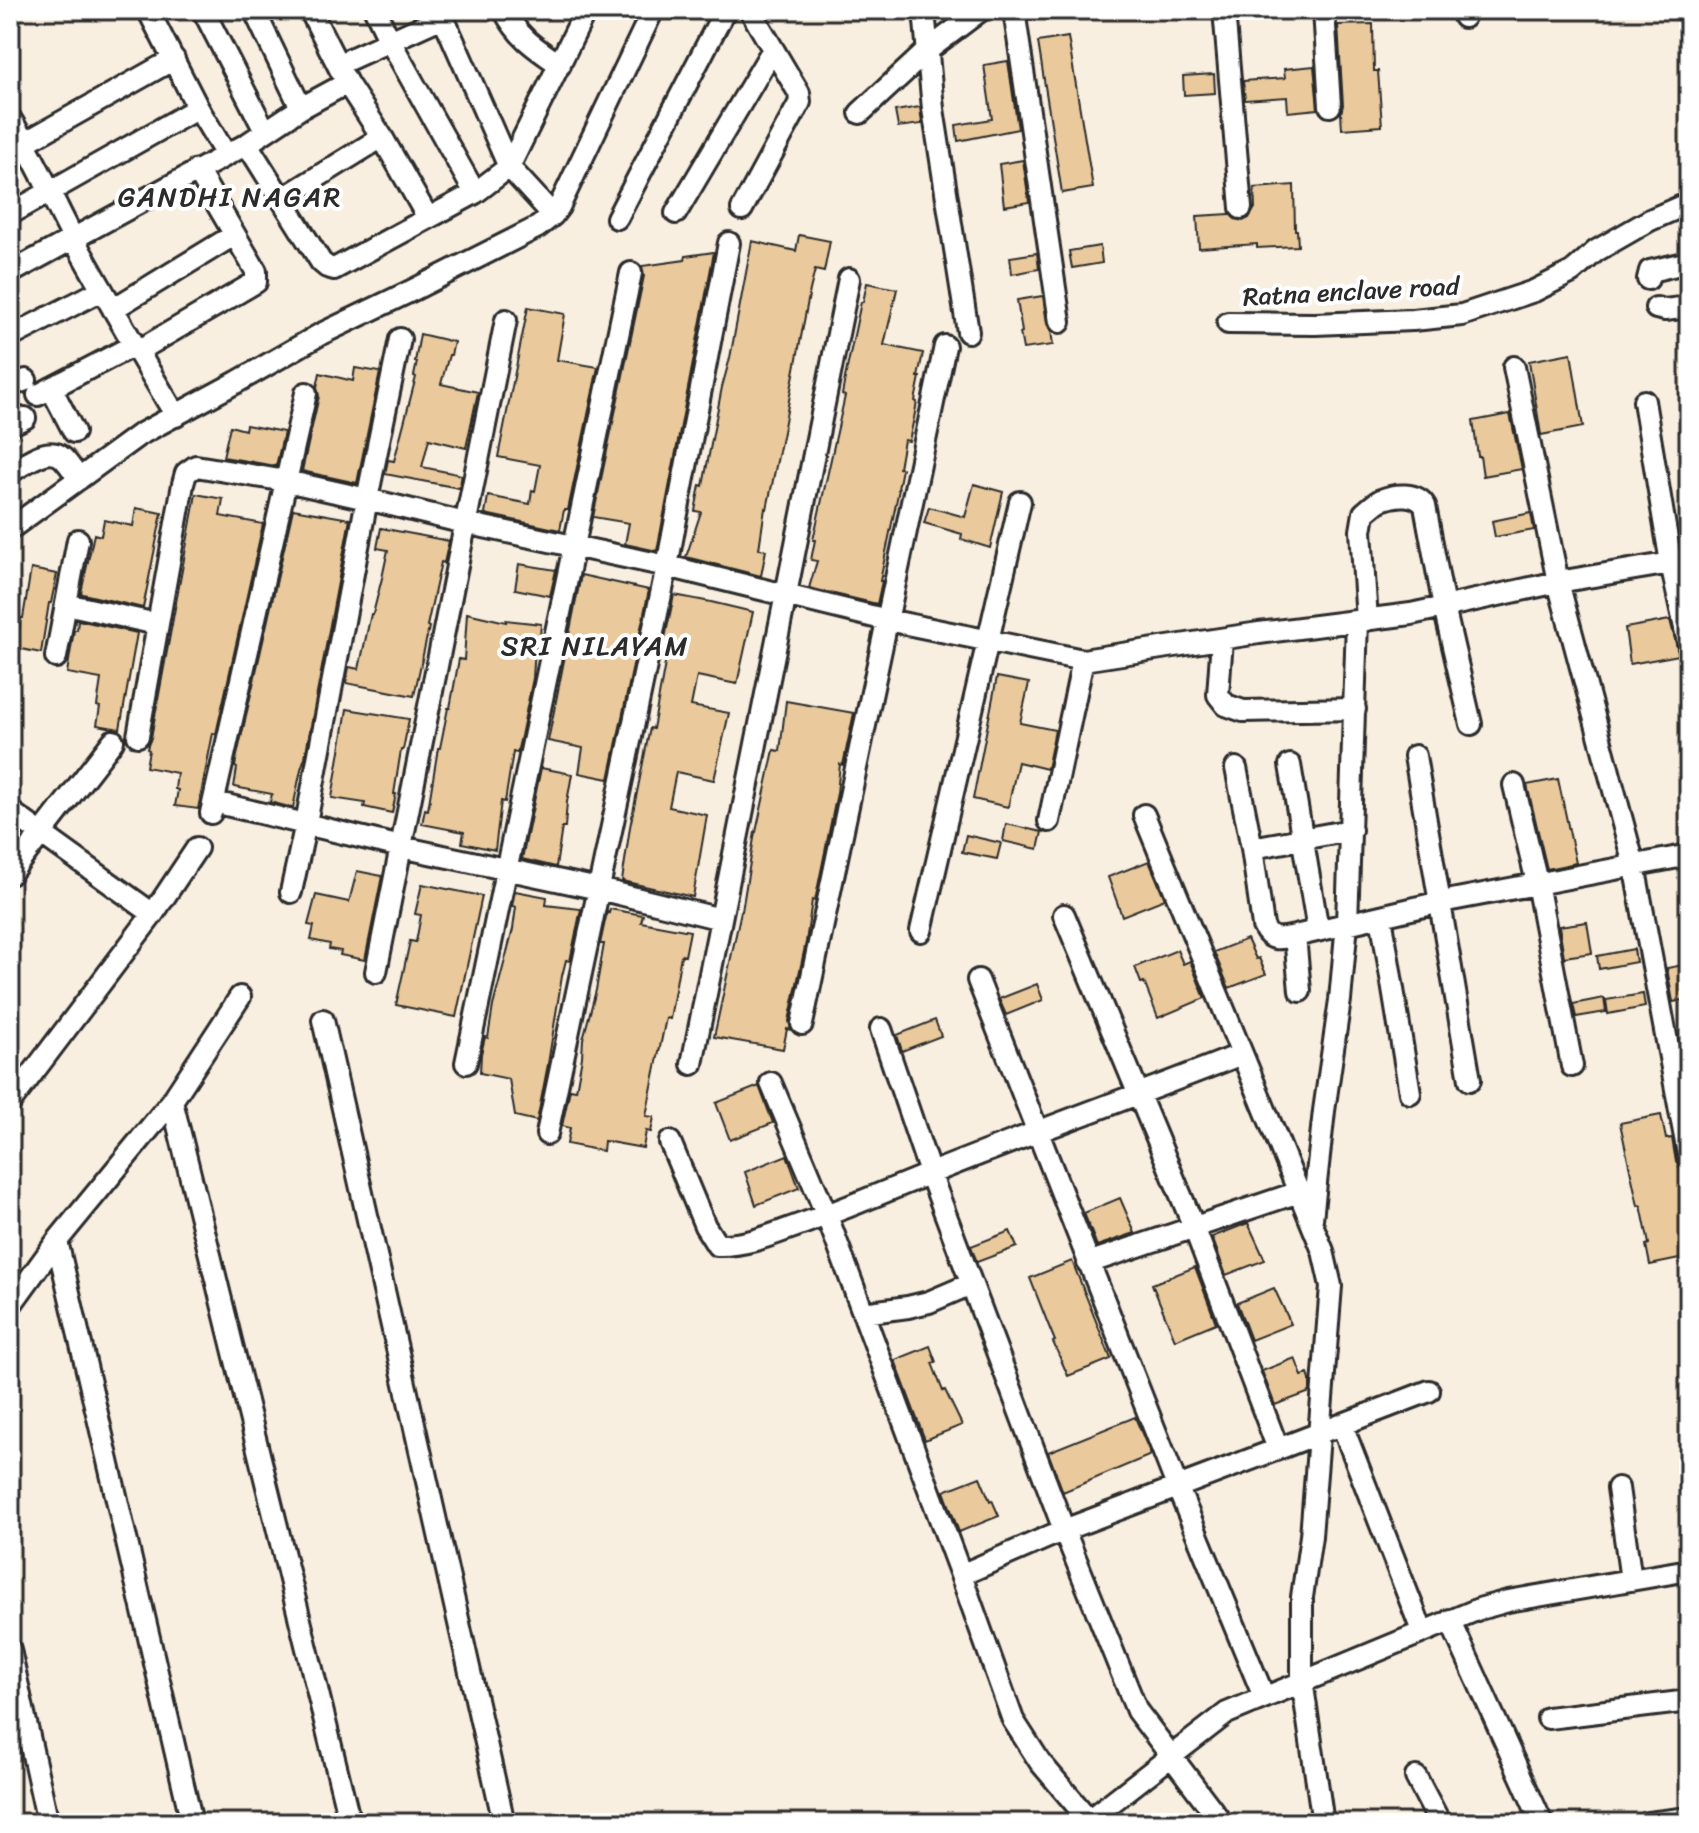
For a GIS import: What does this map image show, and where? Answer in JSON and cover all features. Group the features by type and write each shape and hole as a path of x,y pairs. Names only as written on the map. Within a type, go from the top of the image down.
{"street":[{"path":"148,10 226,155"},
{"path":"203,10 265,131"},
{"path":"254,10 301,108"},
{"path":"310,10 347,83 428,218"},
{"path":"375,10 475,193"},
{"path":"504,10 515,30 527,42 560,65"},
{"path":"247,144 321,262 334,269 475,193 509,167 586,10"},
{"path":"10,529 139,435 321,334 538,227 553,215 587,151 653,10"},
{"path":"617,218 725,10"},
{"path":"742,209 800,102 799,93 750,10"},
{"path":"924,10 933,109 968,332"},
{"path":"860,113 928,50 981,10"},
{"path":"1014,10 1060,322"},
{"path":"1224,10 1241,208"},
{"path":"1324,10 1330,106"},
{"path":"339,64 441,13 509,167 553,215"},
{"path":"676,213 773,49"},
{"path":"18,147 174,59"},
{"path":"10,273 247,144 301,108 347,83"},
{"path":"10,214 198,108"},
{"path":"10,118 18,147 48,192 176,416"},
{"path":"282,199 382,137"},
{"path":"74,432 31,387 136,348 256,282 256,271 197,170"},
{"name":"Ratna enclave road","path":"1228,323 1315,324 1462,315 1546,285 1572,272 1596,251 1650,220 1689,203"},
{"path":"113,309 234,235"},
{"path":"547,1134 667,566 729,243"},
{"path":"1648,279 1650,271 1689,262"},
{"path":"466,1063 631,273"},
{"path":"692,1064 849,279"},
{"path":"10,337 102,290"},
{"path":"1656,308 1689,307"},
{"path":"376,972 506,320"},
{"path":"291,892 400,339"},
{"path":"802,1024 945,346"},
{"path":"1514,367 1558,582 1634,865 1689,1159"},
{"path":"306,393 212,807 306,823 721,919"},
{"path":"1644,401 1680,562 1689,647"},
{"path":"10,472 43,454 54,453 61,456 79,479"},
{"path":"138,736 186,473 196,466 286,481 667,566 887,620 1083,660 1444,607 1558,582 1680,562"},
{"path":"1312,1224 1347,923 1355,709 1362,620 1362,519 1364,513 1379,501 1395,496 1415,496 1425,506 1471,724"},
{"path":"921,931 1020,502"},
{"path":"56,657 78,540"},
{"path":"66,604 157,624"},
{"path":"1222,639 1218,695 1226,705 1243,711 1355,709"},
{"path":"1049,821 1083,660"},
{"path":"10,874 113,741"},
{"path":"1415,756 1470,1080"},
{"path":"1290,765 1318,930"},
{"path":"1236,768 1263,926 1273,938 1295,936 1441,902 1689,855"},
{"path":"1514,785 1537,883 1572,1066"},
{"path":"10,811 153,914"},
{"path":"1144,815 1323,1251 1331,1286 1311,1536 1302,1597 1302,1680 1323,1823"},
{"path":"1252,848 1351,830"},
{"path":"10,1103 153,914 197,848"},
{"path":"1064,915 1194,1227 1278,1449"},
{"path":"1381,916 1410,1093"},
{"path":"1295,936 1300,991"},
{"path":"978,980 1088,1263 1264,1697"},
{"path":"10,1306 57,1241 172,1101 240,997"},
{"path":"323,1020 504,1823"},
{"path":"881,1029 971,1284 1064,1530 1137,1711 1222,1823"},
{"path":"670,1142 705,1226 717,1245 734,1246 827,1216 1037,1131 1242,1054"},
{"path":"771,1083 827,1216 1013,1720 1040,1762 1087,1822 1227,1713 1302,1680 1450,1620 1508,1601 1689,1570"},
{"path":"172,1101 350,1823"},
{"path":"1088,1263 1299,1192"},
{"path":"57,1241 192,1823"},
{"path":"863,1313 929,1302 971,1284"},
{"path":"961,1575 1064,1530 1429,1391"},
{"path":"1342,1425 1422,1631"},
{"path":"1618,1488 1631,1580"},
{"path":"1450,1620 1542,1823"},
{"path":"10,1650 48,1823"},
{"path":"1548,1718 1689,1701"},
{"path":"1416,1777 1440,1823"},
{"path":"1648,1823 1689,1818"}],"building":[{"path":"1373,24 1374,71 1378,71 1382,126 1342,129 1338,25"},
{"path":"1068,37 1093,188 1062,193 1038,42"},
{"path":"1008,61 1018,129 958,141 956,125 992,119 984,65"},
{"path":"1314,66 1318,109 1288,112 1287,97 1245,100 1243,81 1285,78 1284,69"},
{"path":"1214,74 1215,93 1184,95 1183,76"},
{"path":"920,107 922,124 898,127 895,111"},
{"path":"1023,160 1029,202 1004,206 999,164"},
{"path":"1294,185 1298,246 1257,248 1257,244 1199,248 1197,216 1230,214 1243,221 1255,208 1254,188"},
{"path":"799,235 830,241 824,272 815,270 810,290 765,508 759,549 766,550 761,576 686,557 701,512 695,511 700,485 703,486 752,241 796,251"},
{"path":"1100,246 1102,263 1072,268 1069,251"},
{"path":"714,252 657,551 625,544 629,523 593,517 644,276 642,266"},
{"path":"1037,253 1039,269 1012,274 1010,257"},
{"path":"867,283 897,289 884,345 923,353 909,441 904,440 899,489 877,604 809,588 817,561 811,560 813,540"},
{"path":"1043,296 1053,345 1023,349 1017,300"},
{"path":"528,307 565,314 557,360 598,367 568,510 564,510 560,530 485,514 488,496 530,504 532,490 535,491 540,465 498,457"},
{"path":"420,334 454,342 441,384 478,392 466,448 429,439 422,467 462,475 459,488 385,474 388,460 394,461 416,377"},
{"path":"1571,353 1583,427 1541,435 1529,361"},
{"path":"355,368 380,372 357,483 302,471 319,396 320,373 353,381"},
{"path":"1510,414 1522,469 1483,476 1473,421"},
{"path":"246,425 284,432 276,466 223,457 230,426 245,430"},
{"path":"974,484 1003,492 990,548 961,539 962,534 924,523 929,507 965,517"},
{"path":"196,494 223,499 220,516 263,524 198,809 175,806 177,773 146,767"},
{"path":"136,508 162,513 143,608 81,593 94,534 101,536 104,520 133,526"},
{"path":"293,509 350,519 293,808 270,802 272,794 234,787 236,760"},
{"path":"1531,513 1534,530 1495,537 1492,521"},
{"path":"381,528 449,541 444,563 441,562 414,696 346,683 349,667 359,669 382,578 388,550 377,548"},
{"path":"519,564 556,570 550,596 515,589"},
{"path":"31,569 57,574 41,653 16,648"},
{"path":"581,575 649,590 609,779 579,773 583,748 548,741"},
{"path":"674,595 753,612 737,684 697,676 691,706 729,713 714,780 676,772 669,807 707,815 693,897 622,881 630,827 666,658 661,657"},
{"path":"467,613 506,622 541,624 539,649 535,648 533,678 521,736 517,753 513,752 505,802 501,801 495,850 462,843 464,832 422,824 425,809 428,810 438,748 450,708 459,659 464,660"},
{"path":"78,620 137,633 120,729 97,725 101,679 67,673"},
{"path":"1670,620 1679,655 1630,664 1625,628"},
{"path":"997,677 1029,683 1020,723 1055,730 1047,769 1018,762 1008,807 973,799"},
{"path":"786,701 854,713 843,765 840,764 815,901 812,900 789,1021 791,1030 787,1029 783,1049 714,1037 742,911 755,832 774,750 780,751"},
{"path":"347,709 409,719 392,813 364,807 365,803 332,798"},
{"path":"541,768 572,774 556,867 522,859"},
{"path":"1558,779 1576,863 1547,869 1527,785"},
{"path":"1006,824 1042,832 1038,849 1003,841"},
{"path":"966,835 1001,843 997,859 962,852"},
{"path":"1149,861 1165,899 1122,916 1108,877"},
{"path":"357,871 382,876 365,960 340,955 341,951 329,949 330,944 311,940 314,926 308,925 316,895 349,902"},
{"path":"422,884 482,896 456,1017 396,1005 410,941 416,942 421,915 415,914"},
{"path":"515,891 547,897 546,905 581,909 570,961 566,960 562,976 537,1121 515,1116 509,1079 480,1073 481,1054 485,1037 488,1038 513,929"},
{"path":"610,909 643,915 641,922 690,931 685,956 681,955 670,1019 666,1018 646,1116 654,1117 651,1132 646,1131 643,1148 604,1141 603,1151 567,1144 570,1128 562,1126 570,1089 576,1090 583,1039 604,944 600,944"},
{"path":"1587,922 1592,953 1564,957 1559,926"},
{"path":"1247,939 1266,974 1229,988 1214,952"},
{"path":"1634,949 1636,962 1599,969 1597,956"},
{"path":"1177,950 1183,964 1190,961 1205,998 1158,1018 1135,967"},
{"path":"1689,964 1689,999 1673,1002 1667,968"},
{"path":"1037,984 1043,1000 1006,1015 999,999"},
{"path":"1643,994 1645,1007 1608,1014 1606,1000"},
{"path":"1604,998 1606,1012 1576,1017 1573,1004"},
{"path":"935,1020 941,1036 902,1051 897,1035"},
{"path":"759,1086 773,1123 730,1140 716,1103"},
{"path":"1661,1115 1666,1139 1672,1138 1676,1162 1685,1171 1681,1172 1689,1227 1686,1231 1689,1257 1650,1265 1641,1205 1638,1206 1620,1123"},
{"path":"787,1155 799,1188 756,1205 745,1172"},
{"path":"1120,1198 1135,1233 1097,1246 1084,1213"},
{"path":"1248,1223 1265,1260 1226,1275 1212,1237"},
{"path":"1010,1231 1017,1247 977,1262 971,1246"},
{"path":"1072,1261 1111,1359 1068,1376 1030,1278"},
{"path":"1195,1267 1216,1323 1175,1340 1152,1284"},
{"path":"1274,1288 1291,1324 1251,1340 1237,1303"},
{"path":"930,1346 936,1362 932,1363 943,1391 962,1425 925,1440 895,1360"},
{"path":"1295,1358 1302,1376 1308,1374 1310,1392 1275,1405 1262,1371"},
{"path":"1135,1417 1151,1455 1063,1492 1048,1452"},
{"path":"980,1477 999,1516 959,1532 944,1491"}],"district":[{"name":"GANDHI NAGAR","path":"230,196"},
{"name":"SRI NILAYAM","path":"595,645"}]}
